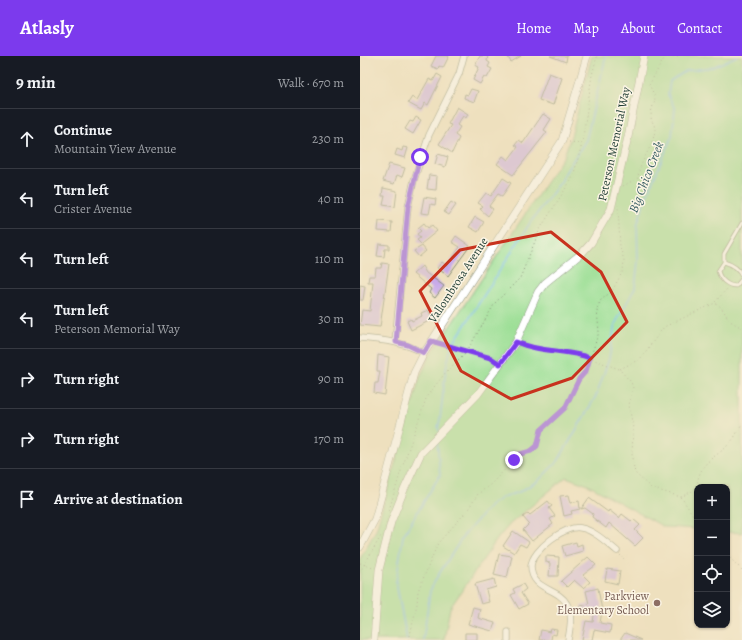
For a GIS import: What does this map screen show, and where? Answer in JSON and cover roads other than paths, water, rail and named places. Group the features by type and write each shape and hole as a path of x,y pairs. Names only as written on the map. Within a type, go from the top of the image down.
{"street":[{"path":"396,342 408,207 414,180 429,135 459,74 464,56"},
{"name":"Vallombrosa Avenue","path":"360,547 375,519 414,373 431,341 562,142 587,56"},
{"name":"Peterson Memorial Way","path":"374,640 379,570 391,522 421,453 478,394 516,342 538,292 545,283 582,253 591,243 611,208 628,137 644,56"},
{"path":"360,338 396,342 408,345 424,353"},
{"path":"568,640 570,627 569,607 562,597 538,584 534,579 531,566 533,558 543,547 567,529 574,527 590,531 617,551"},
{"path":"508,632 508,640"}],"lane":[{"path":"724,262 730,264 740,272 742,276 736,286 730,286 720,277 718,271 724,262 724,254 742,224"}],"waterway":[{"path":"439,431 438,428 446,368 451,347 530,223 562,180 563,176 586,140 606,56"},
{"name":"Big Chico Creek","path":"423,640 430,591 437,577 464,535 491,505 503,497 519,492 538,481 558,461 596,396 609,359 615,324 635,288 638,261 637,226 644,202 672,136 675,109 668,95 670,81 686,71 713,67 737,56"},
{"path":"407,640 396,582 403,536 440,475 437,440"}],"place":[{"name":"Parkview Elementary School","path":"657,603"}]}
